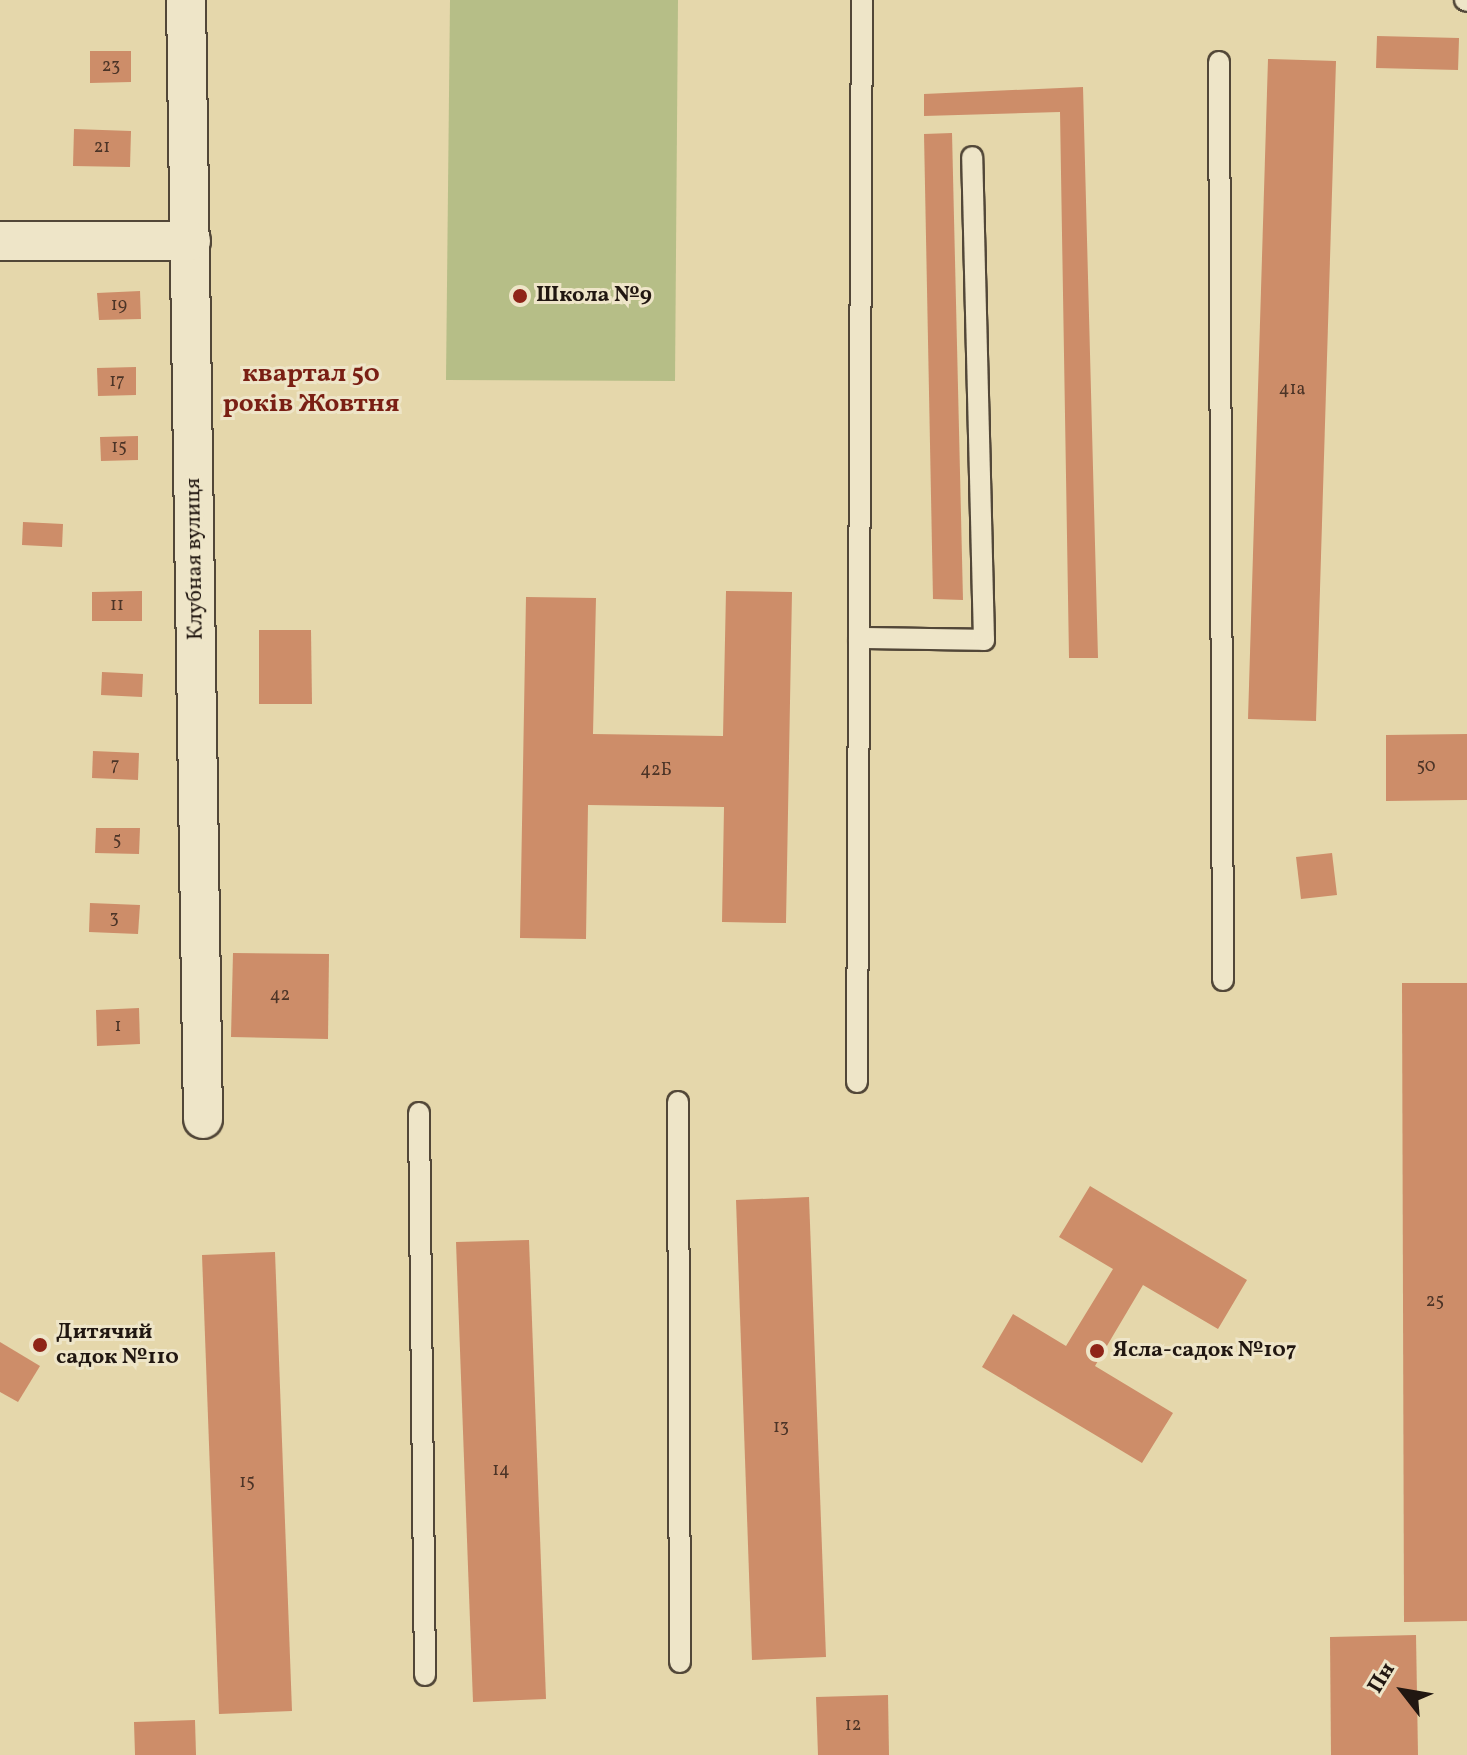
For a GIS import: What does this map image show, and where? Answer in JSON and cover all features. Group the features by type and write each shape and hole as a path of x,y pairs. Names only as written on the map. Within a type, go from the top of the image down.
{"street":[{"name":"Клубная вулиця","path":"186,0 203,1119"},
{"path":"0,241 191,241"}],"lane":[{"path":"857,1082 862,0"},
{"path":"1219,62 1223,980"},
{"path":"859,638 984,640 972,157"},
{"path":"678,1102 680,1662"},
{"path":"419,1113 425,1675"}],"green space":[{"path":"450,0 678,0 675,381 446,380"}],"building":[{"path":"1377,36 1459,38 1458,70 1376,68"},
{"path":"90,51 131,51 131,82 90,83"},
{"path":"1268,59 1336,61 1316,721 1248,719"},
{"path":"1083,87 1098,658 1069,658 1060,112 924,116 924,94"},
{"path":"74,129 131,131 130,167 73,166"},
{"path":"952,133 963,600 933,599 924,134"},
{"path":"140,291 141,319 99,320 97,293"},
{"path":"136,367 136,395 98,396 97,368"},
{"path":"138,436 138,460 101,461 100,437"},
{"path":"23,522 63,524 62,547 22,545"},
{"path":"142,591 142,621 92,621 92,592"},
{"path":"726,591 792,592 786,923 722,922 724,807 588,805 586,939 520,938 526,597 596,598 593,734 723,736"},
{"path":"259,630 311,630 312,704 259,704"},
{"path":"102,672 143,674 142,697 101,695"},
{"path":"1467,734 1467,800 1386,801 1386,735"},
{"path":"93,751 139,753 138,780 92,778"},
{"path":"96,828 140,828 139,854 95,853"},
{"path":"1332,853 1337,895 1301,899 1296,857"},
{"path":"90,903 140,905 138,934 89,932"},
{"path":"233,953 329,954 328,1039 231,1037"},
{"path":"1402,983 1467,983 1467,1621 1404,1622"},
{"path":"139,1008 140,1044 97,1046 96,1010"},
{"path":"1090,1186 1247,1280 1218,1329 1143,1285 1095,1366 1173,1413 1142,1463 982,1367 1013,1314 1066,1346 1113,1269 1059,1237"},
{"path":"809,1197 826,1657 752,1660 736,1200"},
{"path":"529,1240 546,1699 473,1702 456,1242"},
{"path":"275,1252 292,1711 219,1714 202,1255"},
{"path":"0,1342 40,1366 18,1402 0,1392"},
{"path":"1416,1635 1418,1755 1331,1755 1330,1637"},
{"path":"888,1695 889,1755 818,1755 816,1697"},
{"path":"195,1720 196,1755 135,1755 134,1722"}],"place":[{"name":"Школа №9","path":"520,296"},
{"name":"Дитячий садок №110","path":"40,1345"},
{"name":"Ясла-садок №107","path":"1097,1351"}],"district":[{"name":"квартал 50 років Жовтня","path":"311,390"}]}
